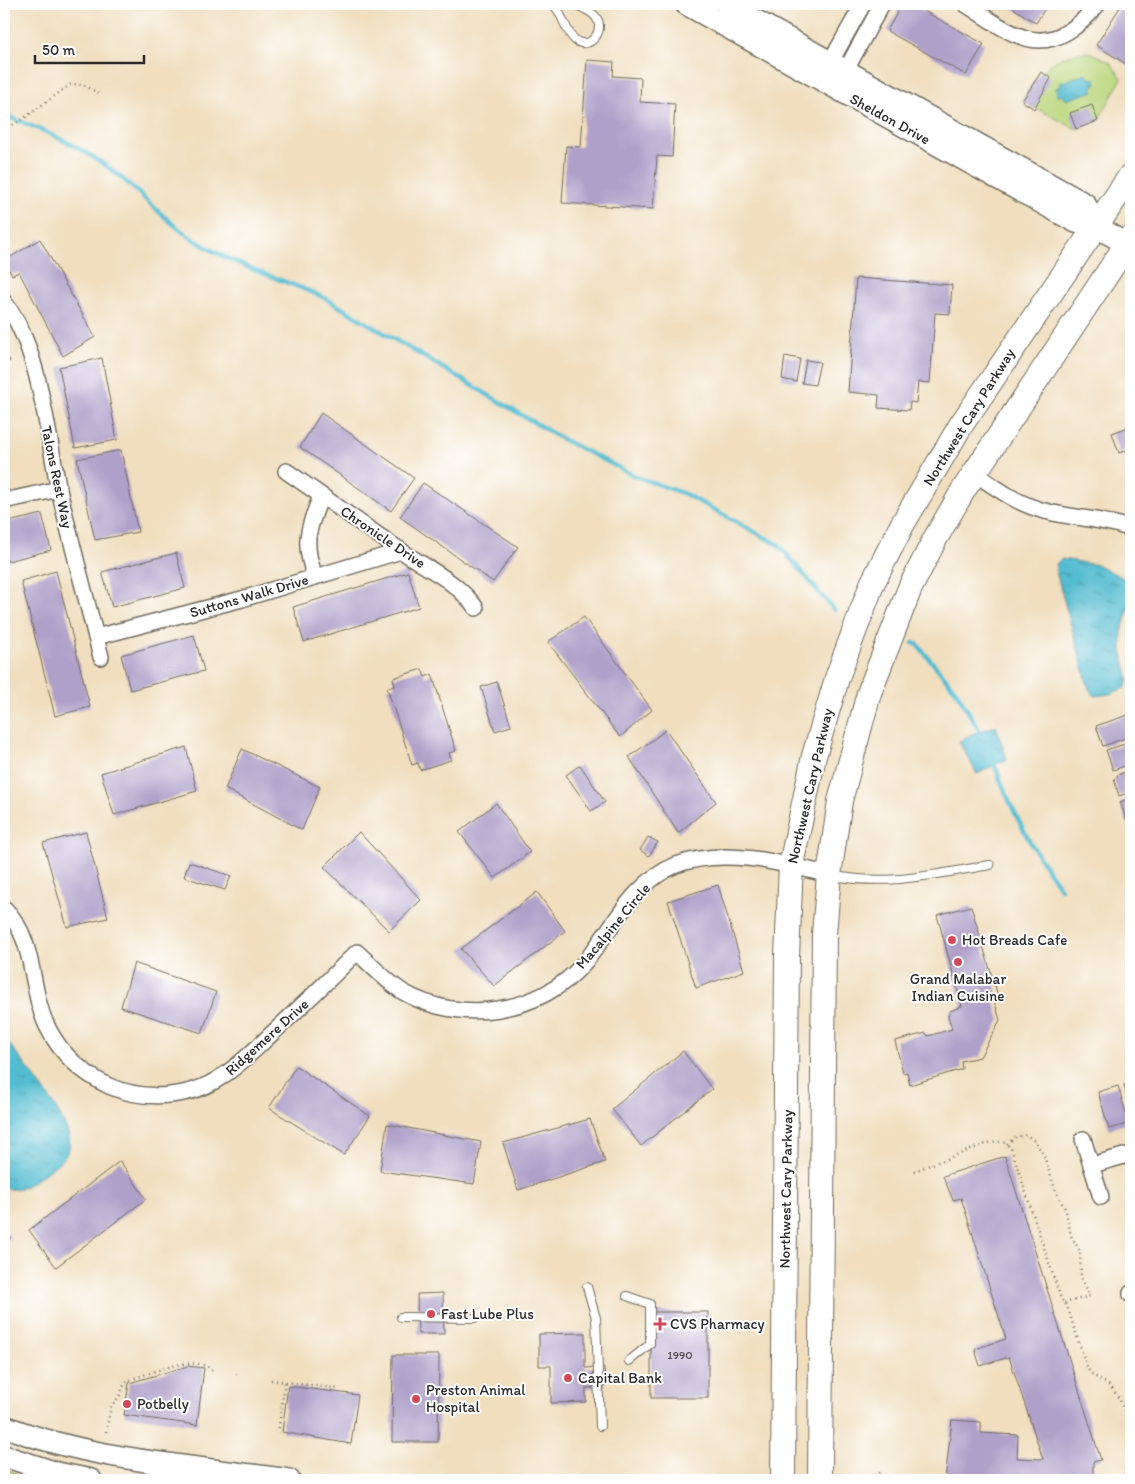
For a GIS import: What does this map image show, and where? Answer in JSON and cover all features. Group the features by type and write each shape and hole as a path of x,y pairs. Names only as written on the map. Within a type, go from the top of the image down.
{"main road":[{"name":"Northwest Cary Parkway","path":"783,1480 787,956 791,865 814,756 838,675 872,584 902,525 961,425 1067,268 1097,228 1131,175"},
{"path":"820,1480 824,934 829,874 845,782 862,718 887,644 934,539 974,473 1129,241"}],"street":[{"name":"Sheldon Drive","path":"686,4 833,75"},
{"name":"Sheldon Drive","path":"726,4 833,75 1076,222 1129,241"},
{"path":"833,75 863,4"},
{"path":"833,75 882,4"},
{"path":"965,4 1026,38 1038,40 1058,36 1078,26 1098,4"},
{"name":"Talons Rest Way","path":"4,302 24,335 32,358 59,489 101,657"},
{"name":"Chronicle Drive","path":"286,471 320,496 450,582 476,608"},
{"path":"974,473 1029,506 1060,514 1104,520 1131,530"},
{"path":"4,501 59,489"},
{"path":"315,577 307,553 308,531 320,496"},
{"name":"Suttons Walk Drive","path":"96,637 233,602 402,551"},
{"name":"Macalpine Circle","path":"357,952 392,984 421,1000 456,1009 495,1010 532,999 571,976 583,964 644,886 674,866 694,859 712,857 791,865 829,874"},
{"name":"Ridgemere Drive","path":"4,908 16,922 27,945 40,1005 48,1029 63,1051 89,1075 104,1083 118,1090 151,1096 188,1092 220,1078 242,1062 357,952"},
{"path":"1083,1139 1101,1197"},
{"path":"1092,1165 1131,1154"},
{"path":"4,1426 83,1451 198,1474 289,1480"},
{"path":"4,1456 56,1473 91,1480"}],"lane":[{"path":"552,4 558,9 574,39 579,42 589,42 597,37 600,29 599,21 594,14 574,4"},
{"path":"829,874 847,879 897,880 990,865"},
{"path":"588,1287 596,1318 600,1426"},
{"path":"626,1296 650,1304 650,1344 629,1361"},
{"path":"401,1317 475,1318"}],"path":[{"path":"4,130 71,84 84,85 98,93"},
{"path":"1008,1144 1026,1135 1035,1141 1044,1156 1055,1189 1066,1211 1071,1236 1080,1251 1081,1278 1090,1296 1064,1303"},
{"path":"914,1171 991,1142 996,1141 1008,1144 1014,1153 1061,1299 1089,1372 1114,1390 1124,1412 1129,1450 1126,1472 1122,1480"},
{"path":"106,1432 111,1406 119,1397 125,1382 191,1362 206,1365 211,1370 214,1368"},
{"path":"271,1380 316,1385 340,1390"},
{"path":"278,1433 285,1382"},
{"path":"873,1480 873,1476 881,1472"}],"green space":[{"path":"1090,52 1110,62 1122,78 1098,121 1076,129 1022,101 1048,66 1066,56"},
{"path":"4,1468 30,1480 4,1480"}],"water":[{"path":"1087,73 1089,78 1095,79 1096,83 1092,86 1094,91 1066,100 1064,96 1057,95 1056,88 1061,86 1059,83"},
{"path":"1062,559 1098,565 1131,582 1131,601 1122,630 1122,650 1129,681 1125,688 1110,694 1095,696 1089,689 1056,572 1056,564"},
{"path":"996,726 1007,759 977,774 959,742 971,734"},
{"path":"4,1037 56,1108 69,1137 69,1148 59,1162 31,1183 15,1189 4,1188 4,1131 11,1102 4,1066"}],"building":[{"path":"902,4 911,4 984,44 966,75 887,31"},
{"path":"1007,4 1048,4 1036,23"},
{"path":"1122,4 1131,4 1131,63 1129,66 1096,45"},
{"path":"587,60 614,62 613,76 641,78 640,102 675,104 672,157 657,156 653,209 562,203 566,146 581,147"},
{"path":"1041,72 1051,78 1034,109 1022,101"},
{"path":"1092,105 1098,121 1076,129 1070,113"},
{"path":"40,239 95,337 63,356 19,272 12,275 4,261"},
{"path":"856,278 952,285 950,314 935,313 930,383 918,382 916,403 910,402 909,410 878,408 879,395 848,392"},
{"path":"4,349 10,361 4,364"},
{"path":"785,356 800,359 796,382 782,379"},
{"path":"102,358 117,440 75,448 59,367"},
{"path":"806,360 820,362 815,385 802,383"},
{"path":"321,413 414,478 391,511 300,447"},
{"path":"1131,426 1131,449 1119,453 1112,433"},
{"path":"121,450 138,532 95,540 77,459"},
{"path":"423,483 518,547 493,582 400,517"},
{"path":"42,514 51,550 4,562 4,523"},
{"path":"176,553 185,588 112,607 102,572"},
{"path":"56,571 90,707 55,716 21,581"},
{"path":"408,572 419,607 304,642 293,607"},
{"path":"584,617 652,710 620,737 548,642"},
{"path":"194,635 204,671 130,690 121,655"},
{"path":"422,669 425,677 432,674 456,751 449,753 451,760 420,770 418,763 412,765 387,688 395,686 393,678"},
{"path":"497,682 511,726 495,731 481,687"},
{"path":"1131,714 1131,736 1103,746 1096,726"},
{"path":"666,730 716,802 678,833 629,757"},
{"path":"1131,742 1131,764 1113,770 1106,750"},
{"path":"186,747 197,791 114,815 101,773"},
{"path":"242,749 320,787 302,830 225,789"},
{"path":"580,765 605,802 591,811 566,775"},
{"path":"1131,770 1131,792 1119,796 1114,779 1118,777 1117,775"},
{"path":"1131,798 1131,820 1127,822 1120,802"},
{"path":"496,803 530,852 495,878 459,832"},
{"path":"86,832 108,918 67,927 43,843"},
{"path":"359,832 421,900 389,931 324,867"},
{"path":"648,837 658,842 649,856 640,850"},
{"path":"189,862 231,876 225,890 184,877"},
{"path":"718,885 744,971 696,988 668,901"},
{"path":"537,892 565,931 494,986 461,949"},
{"path":"971,906 998,996 993,997 1000,1020 980,1057 961,1061 962,1069 910,1085 907,1072 903,1073 895,1041 926,1033 928,1036 952,1029 948,1016 950,1011 962,1006 937,915"},
{"path":"134,963 216,992 202,1033 121,1007"},
{"path":"683,1051 712,1089 641,1146 612,1109"},
{"path":"296,1066 370,1116 344,1155 269,1108"},
{"path":"1131,1082 1131,1109 1124,1085"},
{"path":"1118,1086 1129,1123 1109,1129 1098,1092"},
{"path":"590,1119 605,1162 518,1190 503,1143"},
{"path":"387,1124 481,1142 474,1184 380,1171"},
{"path":"1005,1156 1101,1460 1093,1462 1093,1480 945,1480 952,1420 981,1422 981,1433 1018,1435 1017,1458 1043,1459 1009,1357 980,1366 975,1349 1006,1339 961,1198 953,1200 943,1176"},
{"path":"120,1161 146,1199 56,1267 29,1230"},
{"path":"4,1229 10,1238 4,1242"},
{"name":"Fast Lube Plus","path":"443,1293 444,1334 418,1334 417,1294"},
{"name":"CVS Pharmacy","path":"651,1312 708,1312 708,1398 651,1398"},
{"name":"Capital Bank","path":"585,1333 585,1368 604,1367 605,1387 586,1388 586,1402 551,1403 551,1366 539,1366 539,1334"},
{"name":"Preston Animal Hospital","path":"393,1355 439,1355 438,1442 392,1442"},
{"path":"188,1366 204,1368 197,1425 124,1415 129,1383"},
{"path":"288,1386 358,1395 351,1444 282,1432"}],"waterway":[{"path":"4,115 58,138 97,159 182,231 225,257 325,298 562,439 637,477 685,494 779,545 834,610"},
{"path":"913,643 917,644 956,691 982,735"},
{"path":"993,761 1022,828 1040,859 1061,889"}],"place":[{"name":"Hot Breads Cafe","path":"952,940"},
{"name":"Grand Malabar Indian Cuisine","path":"958,962"},
{"name":"Fast Lube Plus","path":"431,1314"},
{"name":"CVS Pharmacy","path":"660,1324"},
{"name":"Capital Bank","path":"568,1378"},
{"name":"Preston Animal Hospital","path":"416,1399"},
{"name":"Potbelly","path":"127,1404"}]}
